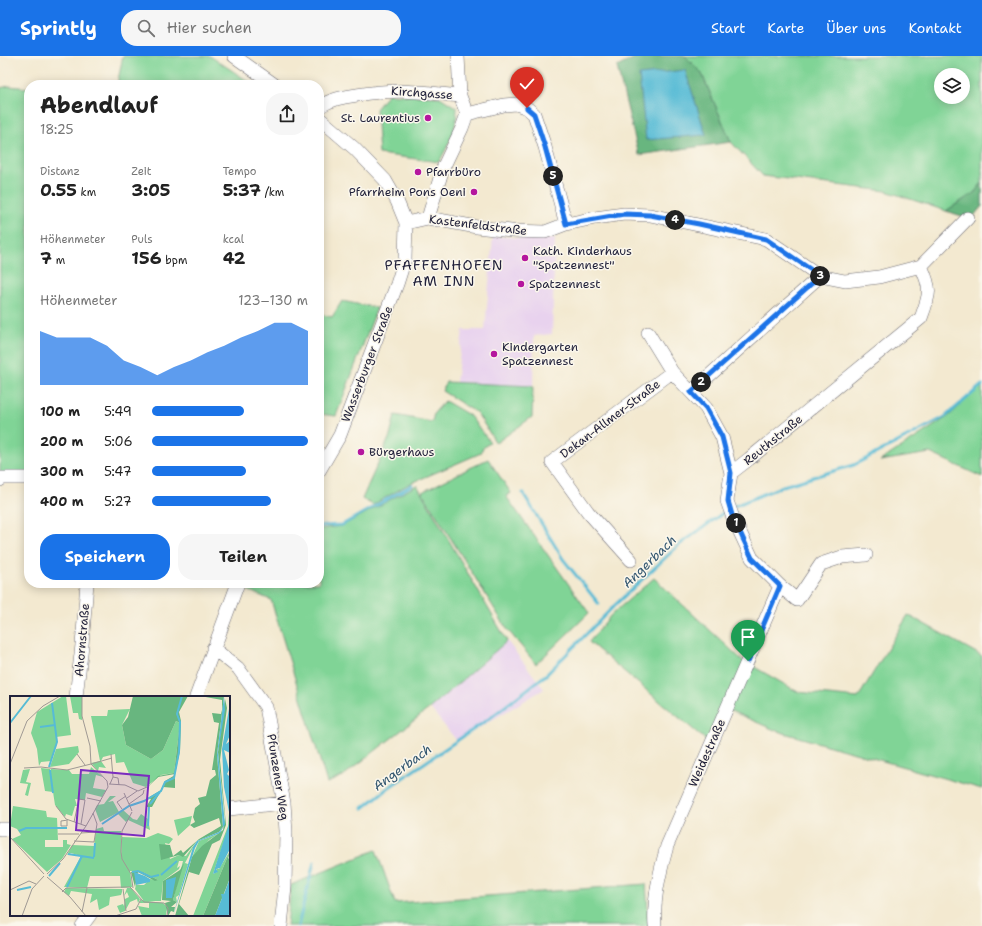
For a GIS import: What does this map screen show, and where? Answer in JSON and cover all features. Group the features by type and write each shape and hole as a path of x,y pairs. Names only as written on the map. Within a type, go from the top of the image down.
{"street":[{"path":"234,56 268,80"},
{"path":"458,56 460,96"},
{"name":"Kirchgasse","path":"324,104 339,98 372,92 391,90 413,91 460,96 468,114"},
{"path":"428,218 443,168 468,114 504,104 516,104 527,108 534,114 545,147 566,224"},
{"name":"Wasserburger Straße","path":"324,122 354,148 385,180 397,201 406,223 405,259 397,284 340,435 324,462"},
{"name":"Kastenfeldstraße","path":"406,223 428,218 477,227 511,231 545,232 566,224 624,214 650,215 766,239 820,276 845,281 879,277 921,266"},
{"path":"921,266 968,218"},
{"name":"Reuthstraße","path":"866,555 842,557 820,564 797,600 780,586 752,558 732,515 728,501 731,473 749,460 921,318 929,295 927,279 921,266"},
{"path":"691,392 820,276"},
{"name":"Dekan-Allmer-Straße","path":"648,333 672,372 706,408 722,437 731,473"},
{"name":"Dekan-Allmer-Straße","path":"631,560 588,512 552,462 672,372"},
{"path":"0,479 24,478"},
{"name":"Weidestraße","path":"655,926 655,902 667,846 780,586"},
{"name":"Ahornstraße","path":"76,696 87,588"},
{"path":"196,696 236,588"},
{"name":"Pfunzener Weg","path":"213,648 238,668 266,707 284,803 286,831 285,886 281,926"},
{"path":"230,809 284,803"},
{"path":"82,926 89,916"}],"shaded area":[{"name":"Spatzennest","path":"493,236 555,239 552,334 534,336 533,386 456,382 463,330 485,330"},
{"path":"507,641 544,689 457,741 430,708"}],"green space":[{"path":"123,56 210,56 246,80 118,80"},
{"path":"638,56 685,56 701,72 731,142 639,155 617,67"},
{"path":"685,56 982,56 982,183 974,193 946,211 886,191 763,176 731,142 701,72"},
{"path":"9,86 24,88 24,473 0,474 0,88"},
{"path":"388,94 440,97 457,108 454,130 439,162 379,154 376,109"},
{"path":"982,183 982,206 969,222 965,217 946,211 974,193"},
{"path":"342,301 377,308 336,416 324,415 324,315 332,317"},
{"path":"446,382 533,386 532,417 496,443 477,413 442,391"},
{"path":"982,385 982,477 930,453 880,461 949,416"},
{"path":"445,401 469,415 490,442 482,449 481,453 409,484 373,505 362,499 390,436 395,415 432,422 434,413"},
{"path":"488,459 511,493 506,496 589,613 536,664 507,629 422,492"},
{"path":"417,485 507,641 430,708 343,776 327,783 271,600 245,589 324,588 324,528 342,526"},
{"path":"654,578 742,660 798,692 858,698 908,615 982,656 982,789 777,731 724,708 707,741 589,642 611,615"},
{"path":"376,850 395,903 646,884 649,926 287,926 291,885"}],"water":[{"path":"685,70 706,135 646,140 639,75"}],"waterway":[{"name":"Angerbach","path":"732,507 783,486 854,465 945,417 982,385"},
{"path":"324,526 342,525 412,485"},
{"path":"523,493 563,559 599,604"},
{"name":"Angerbach","path":"363,808 388,788 490,718 547,674 616,604 679,545 727,510"},
{"name":"Angerbach","path":"298,926 314,862"}],"place":[{"name":"St. Laurentius","path":"428,118"},
{"name":"Pfarrbüro","path":"418,172"},
{"name":"Pfarrheim Pons Oeni","path":"474,192"},
{"name":"Kath. Kinderhaus \"Spatzennest\"","path":"525,258"},
{"name":"Spatzennest","path":"521,284"},
{"name":"Kindergarten Spatzennest","path":"494,354"},
{"name":"Bürgerhaus","path":"361,452"}],"district":[{"name":"PFAFFENHOFEN AM INN","path":"444,274"}],"route":[{"path":"527,108 534,114 545,147 566,224 624,214 650,215 699,224 766,239 820,276 691,392 706,408 722,437 731,473 728,501 732,515 752,558 780,586 748,661"}]}
